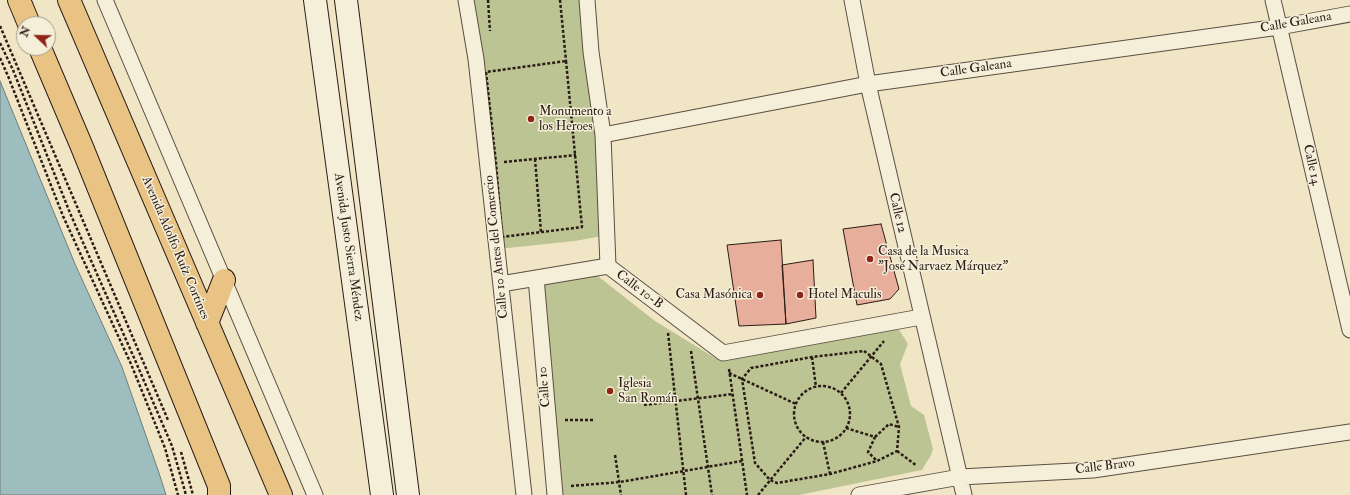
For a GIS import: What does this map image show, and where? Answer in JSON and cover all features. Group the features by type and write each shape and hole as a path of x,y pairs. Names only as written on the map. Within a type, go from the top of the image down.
{"main road":[{"path":"19,0 26,16"},
{"name":"Avenida Adolfo Ruíz Cortines","path":"69,0 281,495"},
{"name":"Avenida Justo Sierra Méndez","path":"315,0 382,495"},
{"path":"346,0 408,495"},
{"path":"43,56 121,242 219,486 220,495"},
{"path":"207,323 224,280"}],"street":[{"path":"105,0 315,495"},
{"name":"Calle 10 Antes del Comercio","path":"466,0 476,59 524,495"},
{"name":"Calle 10-B","path":"587,0 591,52 603,135 608,266 723,353 921,317"},
{"name":"Calle 12","path":"852,0 868,84 921,317 964,495"},
{"name":"Calle 14","path":"1273,0 1350,330"},
{"name":"Calle Galeana","path":"603,135 868,84 1279,27 1350,14"},
{"path":"501,284 608,266"},
{"name":"Calle 10","path":"536,278 555,495"},
{"name":"Calle Bravo","path":"859,495 960,477 1093,470 1350,432"}],"path":[{"path":"560,0 576,155 582,227 502,237 486,72 566,61"},
{"path":"0,26 170,425"},
{"path":"0,43 13,70 70,214 172,446 186,495"},
{"path":"0,58 63,216 131,364 165,448 178,495"},
{"path":"496,163 576,155"},
{"path":"535,159 541,232"},
{"path":"667,328 686,495"},
{"path":"841,394 887,337"},
{"path":"690,348 712,495"},
{"path":"864,351 881,364 900,427 897,451 878,461 830,474 776,483 770,480 755,463 742,379 750,368 812,357 864,351"},
{"path":"812,357 816,387"},
{"path":"728,366 747,495"},
{"path":"729,373 796,404"},
{"path":"825,386 833,388 841,394 847,401 849,410 850,419 846,428 840,435 832,440 823,442 814,441 806,437 799,430 795,422 794,414 796,404 800,397 807,390 825,386"},
{"path":"644,405 733,394"},
{"path":"564,420 595,420"},
{"path":"878,461 868,452 875,437 889,424 900,427"},
{"path":"846,428 875,437"},
{"path":"758,495 806,437"},
{"path":"823,442 830,474"},
{"path":"179,446 193,495"},
{"path":"897,451 922,470"},
{"path":"615,455 621,495"},
{"path":"569,486 620,482 742,461"}],"green space":[{"path":"467,0 587,0 607,235 575,241 498,249"},
{"path":"590,270 655,321 720,361 810,345 896,325 908,344 900,364 911,406 924,415 933,449 931,455 922,470 799,495 556,495 538,302 549,276"}],"water":[{"path":"0,81 75,264 122,367 166,495 0,495"}],"building":[{"name":"Casa de la Musica \"José Narvaez Márquez\"","path":"881,224 899,289 890,299 857,305 843,229"},
{"name":"Casa Masónica","path":"781,240 786,324 739,326 727,245"},
{"path":"813,260 816,318 786,324 782,265"}],"place":[{"name":"Monumento a los Heroes","path":"531,119"},
{"name":"Casa de la Musica \"José Narvaez Márquez\"","path":"870,259"},
{"name":"Casa Masónica","path":"760,295"},
{"name":"Hotel Maculis","path":"800,295"},
{"name":"Iglesia San Román","path":"610,391"}]}
